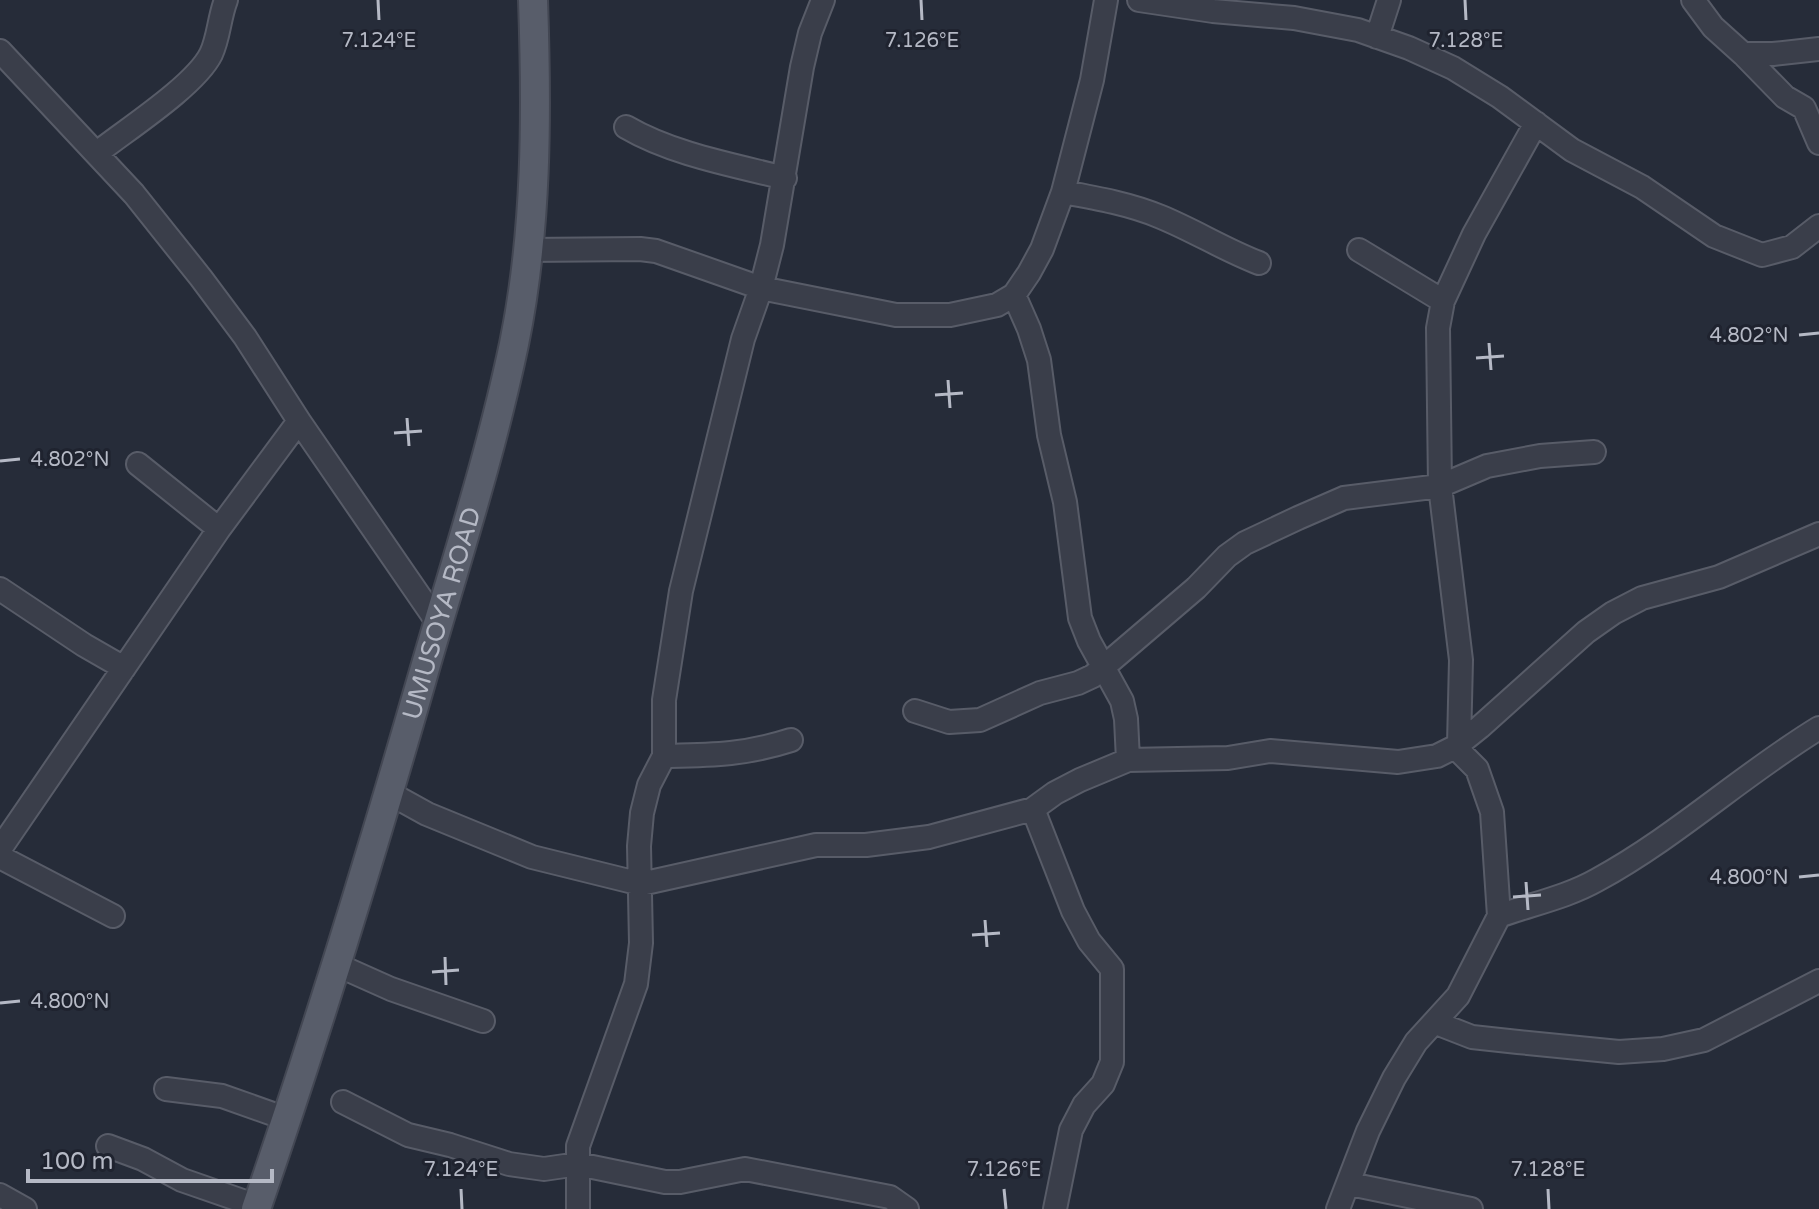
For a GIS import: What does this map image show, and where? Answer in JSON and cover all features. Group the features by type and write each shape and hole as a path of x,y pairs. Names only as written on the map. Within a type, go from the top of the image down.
{"main road":[{"name":"UMUSOYA ROAD","path":"259,1204 389,793 498,413 514,342 527,250 535,142 533,0"}],"street":[{"path":"97,153 196,74 210,57 226,0"},
{"path":"578,1209 578,1146 636,984 641,943 639,846 642,813 649,785 664,756 664,700 681,591 739,354 761,288 785,178 805,55 823,0"},
{"path":"527,250 656,251 761,288 896,315 950,315 997,305 1014,295 1042,249 1063,192 1092,80 1106,0"},
{"path":"1139,0 1213,11 1296,9 1409,48 1453,68 1500,97 1572,150 1642,187 1714,236 1762,255 1792,247 1819,226"},
{"path":"1377,37 1389,0"},
{"path":"1693,0 1713,27 1785,97 1804,108 1819,143"},
{"path":"1743,54 1819,49"},
{"path":"0,51 134,194 201,278 245,337 438,623"},
{"path":"1770,81 1773,54"},
{"path":"1338,1209 1368,1131 1394,1078 1416,1042 1458,996 1499,916 1492,812 1477,769 1457,745 1461,660 1440,486 1438,328 1443,301 1474,234 1536,123"},
{"path":"626,127 646,139 785,178"},
{"path":"1063,192 1158,215 1228,251 1259,263"},
{"path":"1359,250 1443,301"},
{"path":"1014,295 1039,360 1049,435 1065,502 1080,618 1122,701 1128,760"},
{"path":"0,849 219,529 299,421"},
{"path":"915,711 949,722 980,720 1040,693 1078,683 1103,668 1245,543 1344,498 1440,486 1487,466 1540,456 1594,452"},
{"path":"138,464 219,529"},
{"path":"389,793 427,814 532,857 641,884 816,845 866,845 929,837 1033,809 1080,780 1128,760 1228,758 1270,751 1398,762 1437,756 1457,745 1586,632 1613,613 1642,598 1719,577 1819,534"},
{"path":"0,589 124,668"},
{"path":"1499,916 1595,882 1660,841 1778,753 1819,728"},
{"path":"664,756 740,753 791,740"},
{"path":"1033,809 1073,911 1089,941 1112,969 1112,1062 1103,1084 1084,1105 1071,1130 1055,1209"},
{"path":"0,857 113,916"},
{"path":"335,964 391,989 483,1021"},
{"path":"1436,1023 1472,1037 1619,1052 1663,1049 1704,1040 1819,981"},
{"path":"166,1089 222,1096 287,1119"},
{"path":"343,1102 408,1135 509,1164 544,1169 578,1164 665,1182 680,1182 745,1169 763,1171 890,1197 907,1209"},
{"path":"108,1146 143,1159 182,1180 259,1204"},
{"path":"1350,1184 1471,1209"},
{"path":"0,1195 25,1209"}]}
